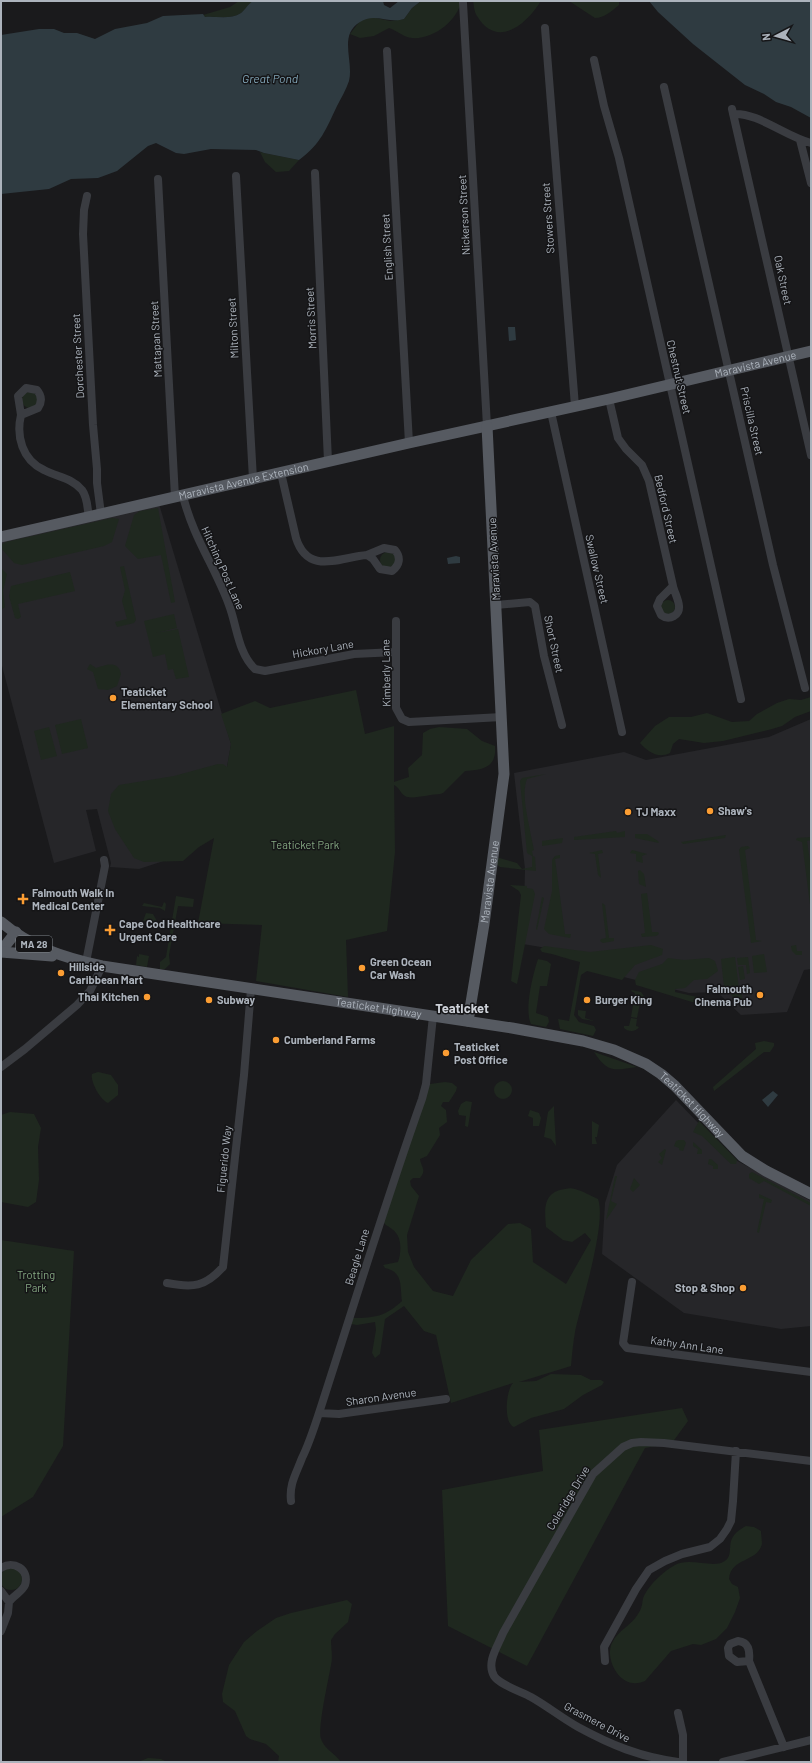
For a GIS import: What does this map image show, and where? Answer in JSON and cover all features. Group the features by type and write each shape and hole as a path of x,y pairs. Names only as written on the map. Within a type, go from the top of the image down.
{"main road":[{"name":"Maravista Avenue","path":"468,1021 503,786 504,763 487,426 609,399 811,351"},
{"name":"Maravista Avenue Extension","path":"1,537 328,461 487,426"},
{"name":"Teaticket Highway","path":"2,925 41,948 72,959 102,966 468,1021 595,1044 623,1053 646,1064 675,1086 742,1156 766,1171 811,1194"},
{"path":"1,951 16,932"},
{"path":"1,951 72,959"}],"street":[{"name":"Nickerson Street","path":"463,3 487,426"},
{"name":"Stowers Street","path":"544,28 575,406"},
{"name":"English Street","path":"387,51 409,443"},
{"name":"Chestnut Street","path":"594,60 604,106 620,166 741,699"},
{"name":"Priscilla Street","path":"664,88 730,370 773,565 804,688"},
{"name":"Oak Street","path":"800,140 749,115 732,112 771,273 788,356 811,455"},
{"path":"811,143 800,140 811,183"},
{"name":"Morris Street","path":"314,173 328,461"},
{"name":"Milton Street","path":"236,176 253,479"},
{"name":"Mattapan Street","path":"158,179 179,496"},
{"name":"Dorchester Street","path":"87,196 84,210 83,234 93,425 97,469 96,483 101,514"},
{"name":"Bedford Street","path":"609,399 618,438 626,449 639,461 649,481 672,586"},
{"name":"Swallow Street","path":"551,412 622,732"},
{"path":"21,415 19,435 27,455 40,468 66,478 79,487 86,498 89,517"},
{"path":"281,473 296,538 299,546 306,554 317,560 329,562 367,555"},
{"name":"Hitching Post Lane","path":"179,496 230,605 245,656 254,669"},
{"name":"Short Street","path":"496,605 530,602 535,606 544,656 562,725"},
{"name":"Kimberly Lane","path":"396,621 396,708 399,715 405,721 428,722 502,717"},
{"name":"Hickory Lane","path":"254,669 265,671 354,654 396,652"},
{"path":"86,962 105,866 104,860"},
{"path":"1,1067 25,1049 77,1005 90,991 102,966"},
{"name":"Figuerido Way","path":"167,1283 192,1286 202,1284 213,1278 223,1267 244,1074 251,989"},
{"name":"Beagle Lane","path":"291,1501 290,1492 292,1479 302,1459 319,1413 379,1224 423,1094 427,1079 433,1016"},
{"name":"Kathy Ann Lane","path":"632,1282 623,1343 627,1348 811,1372"},
{"name":"Sharon Avenue","path":"319,1413 339,1414 446,1399"},
{"name":"Coleridge Drive","path":"493,1673 493,1656 503,1633 593,1474 612,1455 623,1447 632,1443 641,1442 736,1451 811,1461"},
{"path":"605,1661 604,1647 636,1589 649,1570 682,1554 710,1547 720,1539 727,1529 731,1521 736,1451"},
{"path":"1,1568 6,1565 14,1565 21,1568 25,1575 24,1587 9,1602 8,1612 1,1631"},
{"path":"1,1591 9,1602"},
{"path":"749,1661 784,1747"},
{"name":"Grasmere Drive","path":"493,1673 498,1680 531,1697 578,1727 635,1754 678,1762"},
{"path":"678,1713 683,1735 683,1762"},
{"path":"723,1762 811,1740"}],"shaded area":[{"name":"Teaticket Elementary School","path":"159,504 231,744 223,790 185,854 139,869 110,867 111,863 97,809 86,810 96,851 54,863 1,662 1,540"},
{"path":"811,719 811,969 804,970 787,1012 741,1015 717,992 689,993 587,968 582,954 523,944 525,869 514,773 624,752 646,760 769,737"},
{"path":"676,1100 732,1158 811,1201 811,1326 781,1329 684,1313 602,1254 605,1203 617,1165"}],"green space":[{"path":"239,1 253,1 246,9 237,15 205,17 203,15 230,7"},
{"path":"421,1 461,1 455,16 443,28 428,36 412,38 389,28 374,36 360,38 350,34 360,21 372,17 390,21 404,19 412,8"},
{"path":"473,1 541,1 535,10 519,25 511,30 502,32 493,31 485,26 476,14"},
{"path":"569,1 619,1 619,5 611,12 595,18"},
{"path":"260,152 299,160 289,171 276,172 265,162"},
{"path":"30,392 36,394 38,400 36,406 30,408 24,406 22,400 24,394"},
{"path":"158,508 175,602 171,603 161,555 138,559 125,546 134,515 140,511"},
{"path":"112,518 119,519 112,542 104,546 22,565 14,563 1,548 1,545 6,542"},
{"path":"388,552 395,557 396,560 391,567 388,568 381,563 380,560 385,553"},
{"path":"124,566 136,620 134,623 117,627 115,622 127,619 122,601 125,590 120,567"},
{"path":"1,568 7,574 3,591 5,607 1,610"},
{"path":"70,572 75,591 18,604 21,617 18,619 15,618 9,596 11,586"},
{"path":"665,600 671,600 675,604 675,610 671,614 665,614 661,610 661,604"},
{"path":"174,614 177,628 156,633 178,629 189,677 176,679 173,669 168,670 165,654 153,657 144,621"},
{"path":"90,664 96,668 111,665 117,667 121,674 117,686 108,690 98,689 93,672 87,669"},
{"name":"Teaticket Park","path":"356,690 365,734 394,726 394,782 409,777 408,768 422,755 423,733 430,729 439,727 467,729 482,741 495,746 494,759 487,766 477,770 465,771 443,793 440,794 408,797 403,795 394,785 395,852 387,931 346,940 348,997 256,981 262,925 198,923 214,838 199,847 183,861 144,862 134,858 115,829 108,811 111,794 119,785 174,776 218,764 223,764 227,767 231,744 221,714 255,701 270,708"},
{"path":"811,697 811,711 795,717 782,726 772,729 723,741 704,743 679,739 673,744 670,753 666,755 654,754 640,743 655,726 669,717 691,717 707,713 732,722 749,721 757,714 777,703 789,699 801,700"},
{"path":"81,719 88,748 62,754 55,725"},
{"path":"49,727 57,756 41,760 34,731"},
{"path":"546,774 527,779 525,785 526,806 534,850 532,851 533,856 535,857 536,871 500,867 496,864 496,857 517,863 522,869 532,867 532,856 527,853 520,781 522,778"},
{"path":"616,831 617,833 625,831 625,837 574,840 574,837"},
{"path":"635,834 647,834 659,843 635,838"},
{"path":"726,835 725,838 683,844 681,842"},
{"path":"811,837 811,840 807,841 811,868 811,912 802,842 796,840 797,838"},
{"path":"563,838 562,843 542,846 542,841"},
{"path":"748,846 750,848 745,850 756,940 762,941 751,943 739,850 741,847"},
{"path":"602,850 603,853 598,854 601,878 598,875 595,854 589,853"},
{"path":"632,850 647,854 642,856 643,863 636,861 636,854 630,853"},
{"path":"560,855 560,858 555,859 565,934 571,934 570,938 549,934 544,929 552,891 552,860 555,856"},
{"path":"640,870 644,874 646,887 639,884 638,871"},
{"path":"510,885 527,886 527,888 533,889 535,894 517,984 511,981 521,895 519,891"},
{"path":"647,893 652,932 658,932 659,934 656,936 642,937 641,934 645,933 641,894"},
{"path":"176,896 194,899 193,907 178,906 169,955 170,964 165,969 160,969 160,962 166,957"},
{"path":"542,897 544,898 537,930 536,929"},
{"path":"164,902 166,904 165,911 160,908 142,906 144,903 162,907"},
{"path":"602,903 605,905 609,938 614,938 614,941 603,943 600,941 601,939 606,938"},
{"path":"146,913 153,914 161,928 156,925 156,923 143,921"},
{"path":"651,945 663,949 662,955 635,965 622,980 587,971 581,975 574,1015 579,1022 594,1026 596,1030 593,1036 560,1029 558,1019 569,1021 580,962 542,952 540,949 544,946 590,952"},
{"path":"796,945 797,951 802,951 802,955 796,955 792,951 791,946"},
{"path":"139,954 149,956 147,967 136,965 137,956 139,957"},
{"path":"764,954 767,972 754,973 752,956"},
{"path":"735,957 739,989 741,989 744,1009 724,987 721,959"},
{"path":"748,957 750,973 747,974 746,965 738,965 737,958"},
{"path":"668,958 684,960 709,958 715,961 718,971 707,979 694,980 685,988 675,989 675,992 697,997 702,1003 692,1002 636,985 635,980 639,972 662,964"},
{"path":"538,959 547,961 551,964 547,986 540,986 536,1013 548,1017 549,1022 546,1027 531,1024 528,1010 530,992"},
{"path":"743,966 745,979 740,980 738,967"},
{"path":"631,991 641,992 644,996 641,998 637,1018 631,1017 635,993"},
{"path":"578,1010 586,1011 585,1018 594,1021 582,1019 578,1015"},
{"path":"631,1018 637,1019 636,1026 639,1027 634,1031 624,1028 624,1026 629,1026"},
{"path":"764,1041 774,1043 774,1046 770,1052 764,1052 714,1091 713,1087 756,1049 755,1043"},
{"path":"594,1052 637,1067 612,1069 604,1064"},
{"path":"98,1072 111,1075 118,1085 118,1095 108,1103 102,1098 94,1085 92,1074"},
{"path":"499,1081 507,1081 512,1086 510,1097 507,1099 499,1099 494,1094 494,1086"},
{"path":"445,1082 452,1083 457,1087 449,1102 443,1102 441,1106 446,1110 447,1122 439,1128 440,1135 427,1156 420,1159 423,1171 422,1175 420,1178 413,1178 410,1181 411,1186 419,1196 407,1235 408,1252 414,1267 433,1291 453,1296 471,1260 508,1224 520,1223 531,1229 533,1262 566,1284 591,1240 585,1233 572,1242 563,1240 546,1227 545,1210 547,1200 554,1192 569,1188 581,1191 598,1199 600,1210 599,1226 592,1264 575,1332 571,1366 519,1382 536,1381 551,1374 581,1375 591,1380 601,1380 604,1382 602,1385 583,1395 564,1409 531,1418 514,1427 508,1419 507,1413 507,1399 513,1383 451,1403 436,1335 424,1331 404,1306 385,1319 380,1354 375,1358 372,1353 376,1330 375,1322 357,1325 351,1324 353,1318 374,1317 380,1315 391,1310 402,1301 400,1280 398,1276 391,1270 385,1268 383,1265 398,1262 400,1255 400,1243 395,1231 383,1222 430,1084"},
{"path":"466,1101 472,1102 468,1127 465,1126 466,1116 459,1115 458,1111 461,1104"},
{"path":"554,1106 556,1146 551,1139 544,1137 548,1112"},
{"path":"530,1110 539,1113 541,1118 539,1126 533,1126 533,1118 528,1116"},
{"path":"10,1112 34,1114 41,1128 38,1147 39,1180 36,1202 28,1207 1,1202 1,1115"},
{"path":"592,1121 599,1125 597,1137 595,1137 597,1144 592,1144"},
{"path":"699,1121 737,1160 736,1164 731,1164 702,1136 693,1132"},
{"path":"684,1140 686,1143 683,1151 674,1146 676,1141"},
{"path":"693,1142 702,1150 702,1154 697,1154 698,1149 693,1146"},
{"path":"665,1149 662,1165 658,1162 662,1158 659,1154"},
{"path":"709,1159 718,1165 718,1169 713,1169 713,1166 708,1164"},
{"path":"752,1172 811,1203 811,1206 764,1181 759,1184 749,1178 749,1174"},
{"path":"615,1176 617,1176 611,1201 617,1204 606,1220"},
{"path":"634,1178 640,1185 633,1192 630,1189"},
{"path":"759,1194 772,1200 771,1203 766,1202 759,1233 757,1232 764,1199 759,1198"},
{"name":"Trotting Park","path":"1,1240 74,1251 63,1446 33,1497 1,1517"},
{"path":"682,1408 688,1421 672,1443 645,1448 527,1666 448,1626 442,1490 543,1471 539,1430"},
{"path":"746,1526 754,1527 761,1531 762,1544 755,1554 739,1563 731,1572 729,1579 732,1584 738,1587 740,1598 727,1628 716,1639 701,1645 693,1644 671,1651 645,1681 639,1683 627,1682 617,1674 611,1662 610,1649 612,1643 638,1614 644,1596 651,1586 667,1571 675,1565 681,1563 693,1562 718,1564 723,1562 729,1556 733,1536"},
{"path":"11,1568 19,1571 22,1579 19,1587 11,1590 3,1587 0,1579 3,1571"},
{"path":"347,1600 352,1604 348,1622 335,1634 331,1640 332,1662 320,1734 325,1746 341,1762 278,1762 279,1756 266,1744 250,1739 246,1736 235,1711 223,1702 222,1694 229,1665 244,1642 276,1618"},
{"path":"148,1758 161,1759 167,1762 138,1762"}],"water":[{"name":"Great Pond","path":"253,1 383,1 384,5 390,8 399,1 421,1 412,8 404,19 393,20 371,18 365,19 353,27 348,41 350,73 348,84 322,136 313,148 299,160 256,150 211,149 184,154 176,153 156,143 148,146 117,171 98,178 71,179 49,189 1,194 1,35 39,29 54,29 64,33 77,33 95,39 115,29 147,23 163,16 203,14 205,17 223,17 237,15"},
{"path":"649,1 811,1 811,118 791,107 776,102 764,94 745,85 693,44 658,12"},
{"path":"508,327 515,327 516,340 509,341"},
{"path":"456,556 460,557 460,563 448,564 447,558"},
{"path":"773,1091 778,1095 768,1107 762,1100"}],"place":[{"name":"Teaticket Elementary School","path":"113,698"},
{"name":"Shaw's","path":"710,811"},
{"name":"TJ Maxx","path":"628,812"},
{"name":"Falmouth Walk In Medical Center","path":"23,899"},
{"name":"Cape Cod Healthcare Urgent Care","path":"110,930"},
{"name":"Green Ocean Car Wash","path":"362,968"},
{"name":"Hillside Caribbean Mart","path":"61,973"},
{"name":"Falmouth Cinema Pub","path":"760,995"},
{"name":"Thai Kitchen","path":"147,997"},
{"name":"Subway","path":"209,1000"},
{"name":"Burger King","path":"587,1000"},
{"name":"Cumberland Farms","path":"276,1040"},
{"name":"Teaticket Post Office","path":"446,1053"},
{"name":"Stop & Shop","path":"743,1288"}],"district":[{"name":"Teaticket","path":"462,1008"}]}
